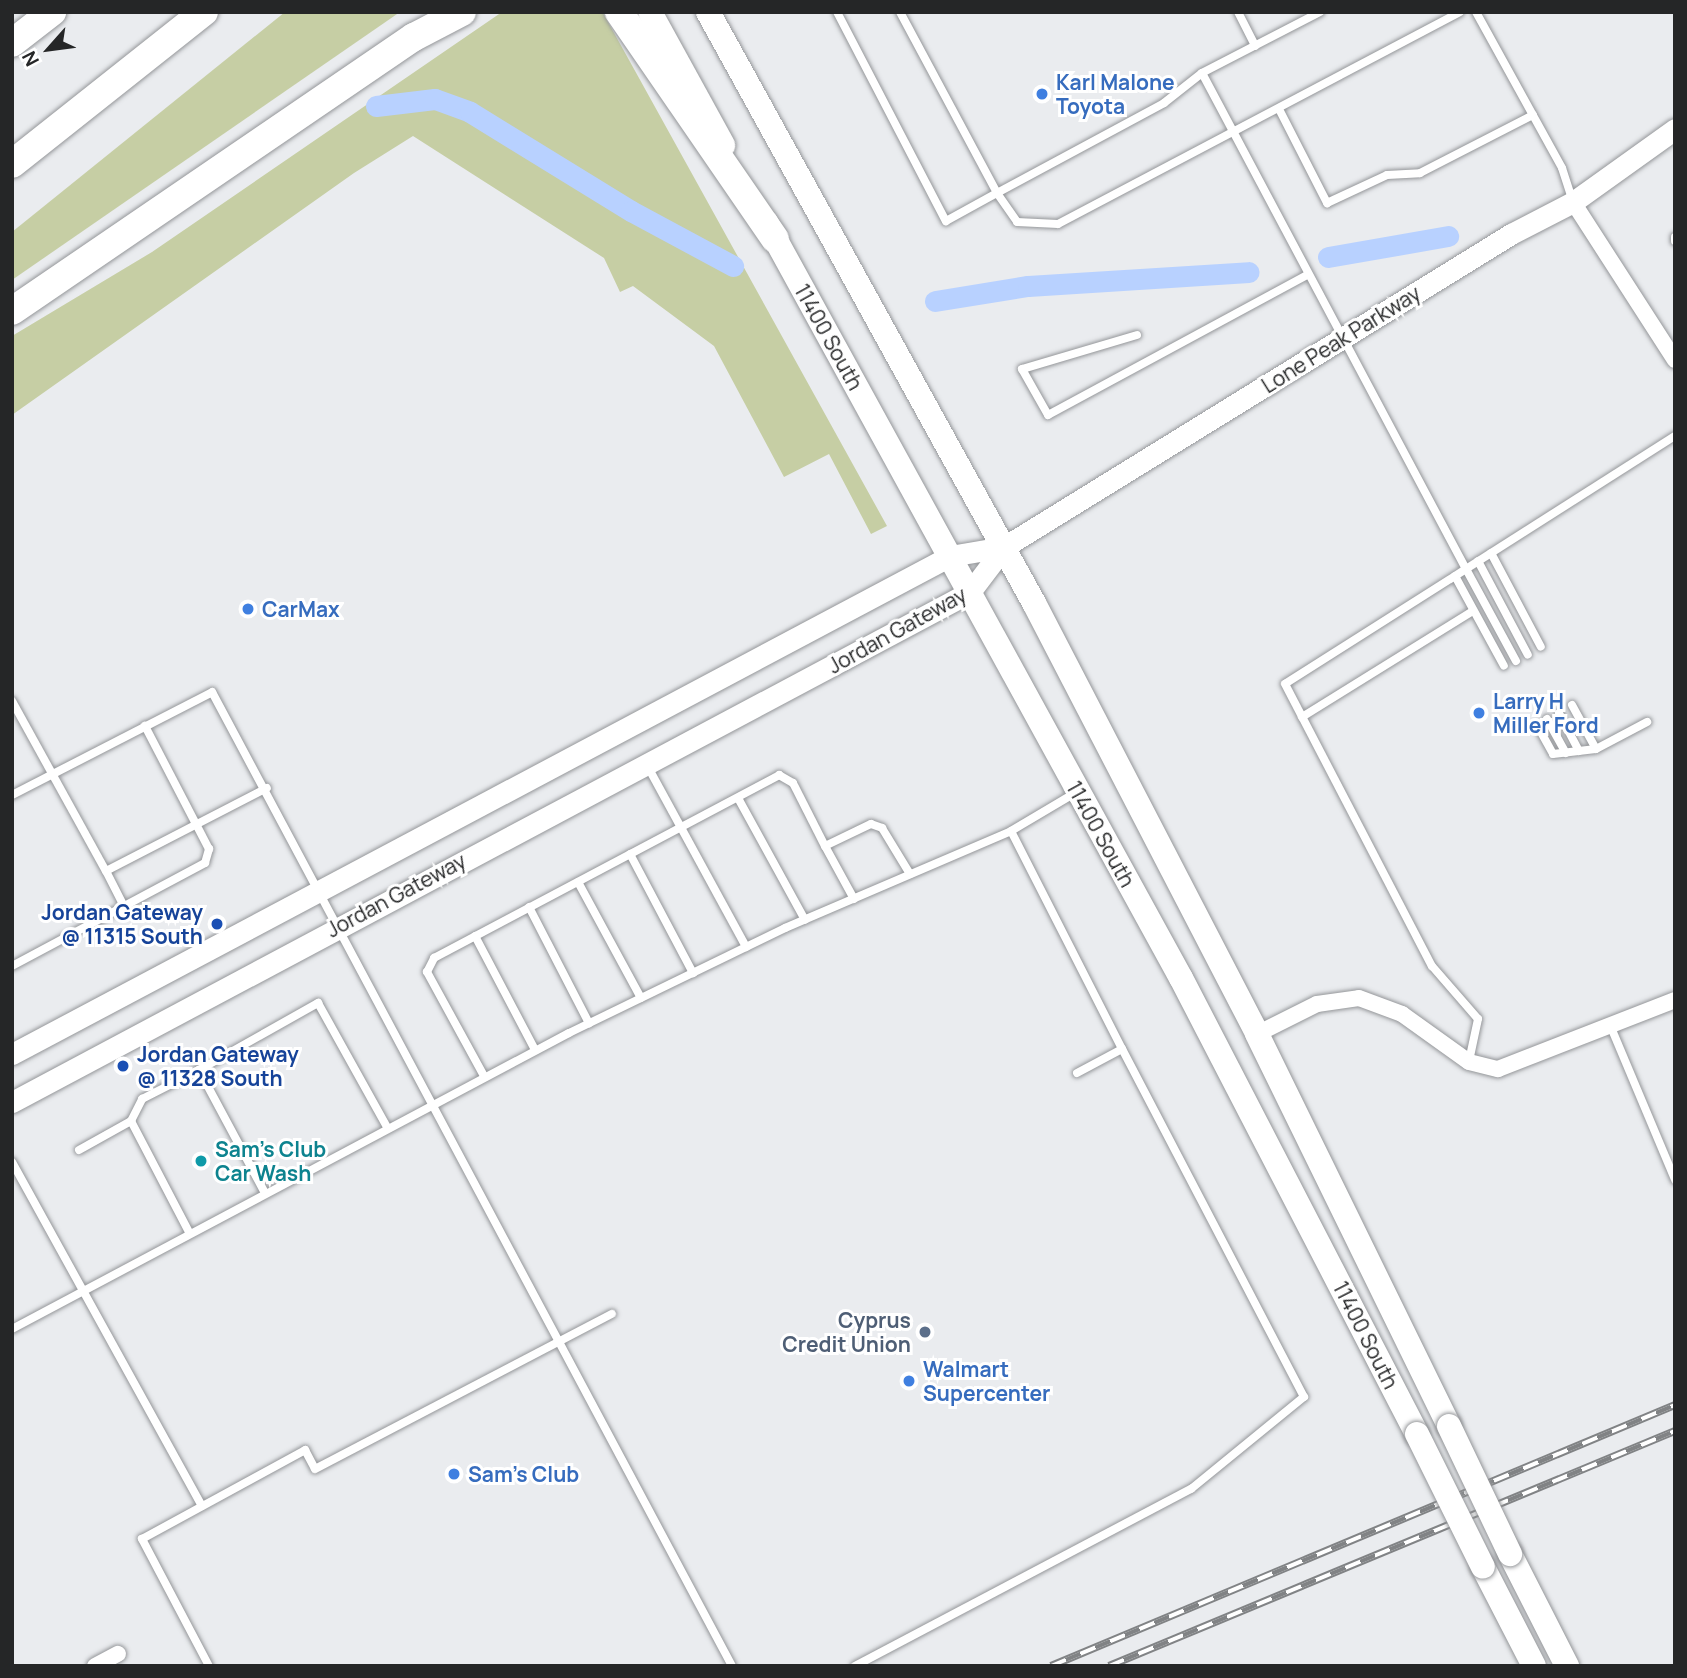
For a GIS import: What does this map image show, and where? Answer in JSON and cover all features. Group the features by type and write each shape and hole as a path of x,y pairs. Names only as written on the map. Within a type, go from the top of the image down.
{"highway":[{"path":"12,43 51,12"},
{"path":"12,164 204,12"},
{"path":"414,37 434,12"},
{"path":"12,311 414,37 462,12"},
{"path":"619,12 775,239"}],"main road":[{"name":"11400 South","path":"650,12 970,592 1276,1159 1534,1666"},
{"name":"11400 South","path":"709,12 1004,547 1257,1034 1567,1666"},
{"name":"Lone Peak Parkway","path":"1004,547 1511,234 1573,202 1675,129"},
{"name":"Jordan Gateway","path":"12,1054 950,556 1004,547"},
{"name":"Jordan Gateway","path":"12,1102 970,592 1004,547"}],"street":[{"path":"1573,202 1675,360"},
{"path":"1257,1034 1317,1004 1359,998 1402,1014 1469,1062 1498,1069 1513,1067 1675,1000"},
{"path":"99,1665 118,1654"}],"lane":[{"path":"837,12 946,221 1164,103 1202,73 1309,15 1320,12"},
{"path":"900,12 997,193 1017,222 1058,224 1460,12"},
{"path":"1238,12 1255,46"},
{"path":"1476,12 1562,168 1573,202"},
{"path":"1202,73 1341,340 1516,661"},
{"path":"1279,109 1327,203 1387,175 1420,173 1533,115"},
{"path":"1137,335 1021,369 1048,415 1307,275"},
{"path":"1469,1062 1478,1019 1432,966 1285,684 1675,436"},
{"path":"1491,553 1541,647"},
{"path":"1478,561 1528,655"},
{"path":"1454,576 1504,666"},
{"path":"1302,718 1473,611"},
{"path":"12,795 212,692 267,788 431,1103 562,1340 732,1666"},
{"path":"12,701 124,906"},
{"path":"1572,705 1595,749"},
{"path":"1559,713 1579,751"},
{"path":"1547,719 1566,753"},
{"path":"1537,725 1553,754 1595,749 1647,722"},
{"path":"12,966 205,863 209,849 145,726"},
{"path":"646,764 746,947"},
{"path":"484,1076 427,972 434,958 779,775 788,777 854,899"},
{"path":"106,871 267,788"},
{"path":"12,1329 431,1103 535,1050 746,947 1011,831 1077,791"},
{"path":"738,798 805,920"},
{"path":"825,846 871,824 882,828 910,874"},
{"path":"855,1666 1191,1489 1304,1397 1011,831"},
{"path":"630,854 693,973"},
{"path":"578,882 641,998"},
{"path":"530,907 589,1023"},
{"path":"475,936 535,1050"},
{"path":"79,1150 131,1121 142,1099 318,1003 387,1128"},
{"path":"1610,1025 1675,1180"},
{"path":"1077,1073 1122,1049"},
{"path":"199,1070 265,1193"},
{"path":"131,1121 190,1234"},
{"path":"12,1163 86,1290 202,1506"},
{"path":"209,1666 142,1539 305,1450 315,1469 612,1314"}],"green space":[{"path":"285,12 400,12 12,280 12,232"},
{"path":"502,12 603,13 887,526 871,534 829,454 784,477 714,346 633,286 620,292 604,258 413,136 354,173 12,415 12,336 152,252"}],"waterway":[{"path":"376,106 435,99 470,112 631,211 733,266"},
{"path":"1328,257 1448,236"},
{"path":"935,301 1028,286 1249,272"}],"railway":[{"path":"1051,1666 1675,1405"},
{"path":"1109,1666 1675,1431"}],"place":[{"name":"Karl Malone Toyota","path":"1042,94"},
{"name":"CarMax","path":"248,609"},
{"name":"Larry H Miller Ford","path":"1479,713"},
{"name":"Jordan Gateway @ 11315 South","path":"217,924"},
{"name":"Jordan Gateway @ 11328 South","path":"123,1066"},
{"name":"Sam's Club Car Wash","path":"201,1161"},
{"name":"Cyprus Credit Union","path":"925,1332"},
{"name":"Walmart Supercenter","path":"909,1381"},
{"name":"Sam's Club","path":"454,1474"}]}
